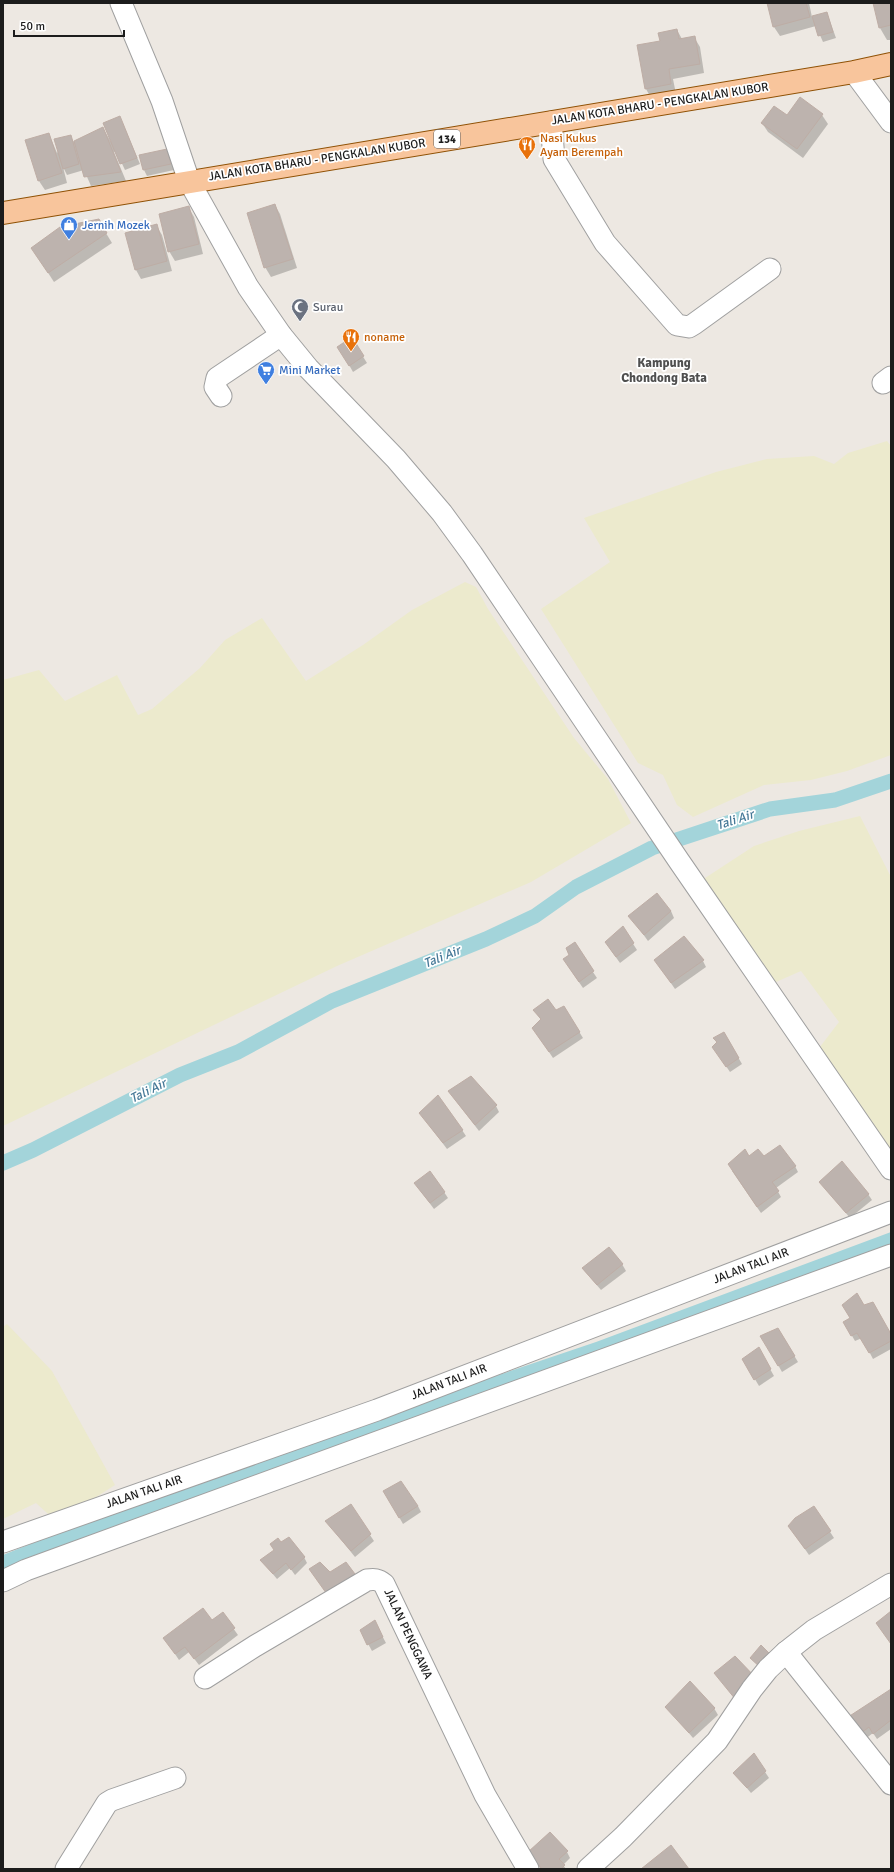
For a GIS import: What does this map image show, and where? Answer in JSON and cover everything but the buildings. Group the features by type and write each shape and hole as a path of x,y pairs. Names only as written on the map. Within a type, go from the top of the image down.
{"main road":[{"name":"JALAN KOTA BHARU - PENGKALAN KUBOR","path":"3,213 854,72 891,64"}],"street":[{"path":"121,3 162,101 189,181 233,262 281,335 308,368 396,460 442,513 472,554 679,861 891,1169"},
{"path":"854,72 891,122"},
{"path":"551,122 554,159 607,246 677,325 688,327 694,324 770,269"},
{"path":"221,396 215,386 217,378 281,335"},
{"name":"JALAN TALI AIR","path":"3,1542 376,1410 891,1212"},
{"path":"3,1581 26,1570 891,1255"},
{"name":"JALAN PENGGAWA","path":"205,1678 255,1646 367,1580 380,1580 384,1584 485,1795 528,1869"},
{"path":"588,1869 623,1837 717,1740 752,1689 768,1669 786,1652 814,1630 891,1584"},
{"path":"786,1652 891,1784"},
{"path":"66,1869 107,1803 175,1778"}],"shaded area":[{"path":"887,441 891,446 891,755 847,771 811,780 764,785 693,817 677,805 663,775 638,763 541,609 610,562 584,518 716,472 767,459 814,456 834,464 848,453"},
{"path":"465,582 476,587 488,609 574,738 608,779 631,823 531,882 337,966 3,1126 3,680 39,670 65,701 117,675 138,715 152,709 200,668 225,640 262,618 306,681 363,645 412,610"},
{"path":"860,816 891,877 891,1148 882,1154 813,1056 839,1022 801,971 767,986 702,880 754,846 799,831"},
{"path":"7,1324 52,1371 115,1485 57,1522 36,1503 3,1519 3,1327"}],"water":[{"path":"891,1232 891,1246 225,1491 121,1524 3,1569 3,1555 65,1530 481,1381 596,1342"}],"waterway":[{"name":"Tali Air","path":"3,1163 33,1150 180,1075 238,1052 332,1001 486,939 535,916 576,887 652,848 770,809 835,800 891,781"}],"place":[{"name":"Nasi Kukus Ayam Berempah","path":"527,160"},
{"name":"Jernih Mozek","path":"69,240"},
{"name":"Surau","path":"300,322"},
{"name":"noname","path":"351,352"},
{"name":"Mini Market","path":"266,385"}],"district":[{"name":"Kampung Chondong Bata","path":"664,370"}]}
